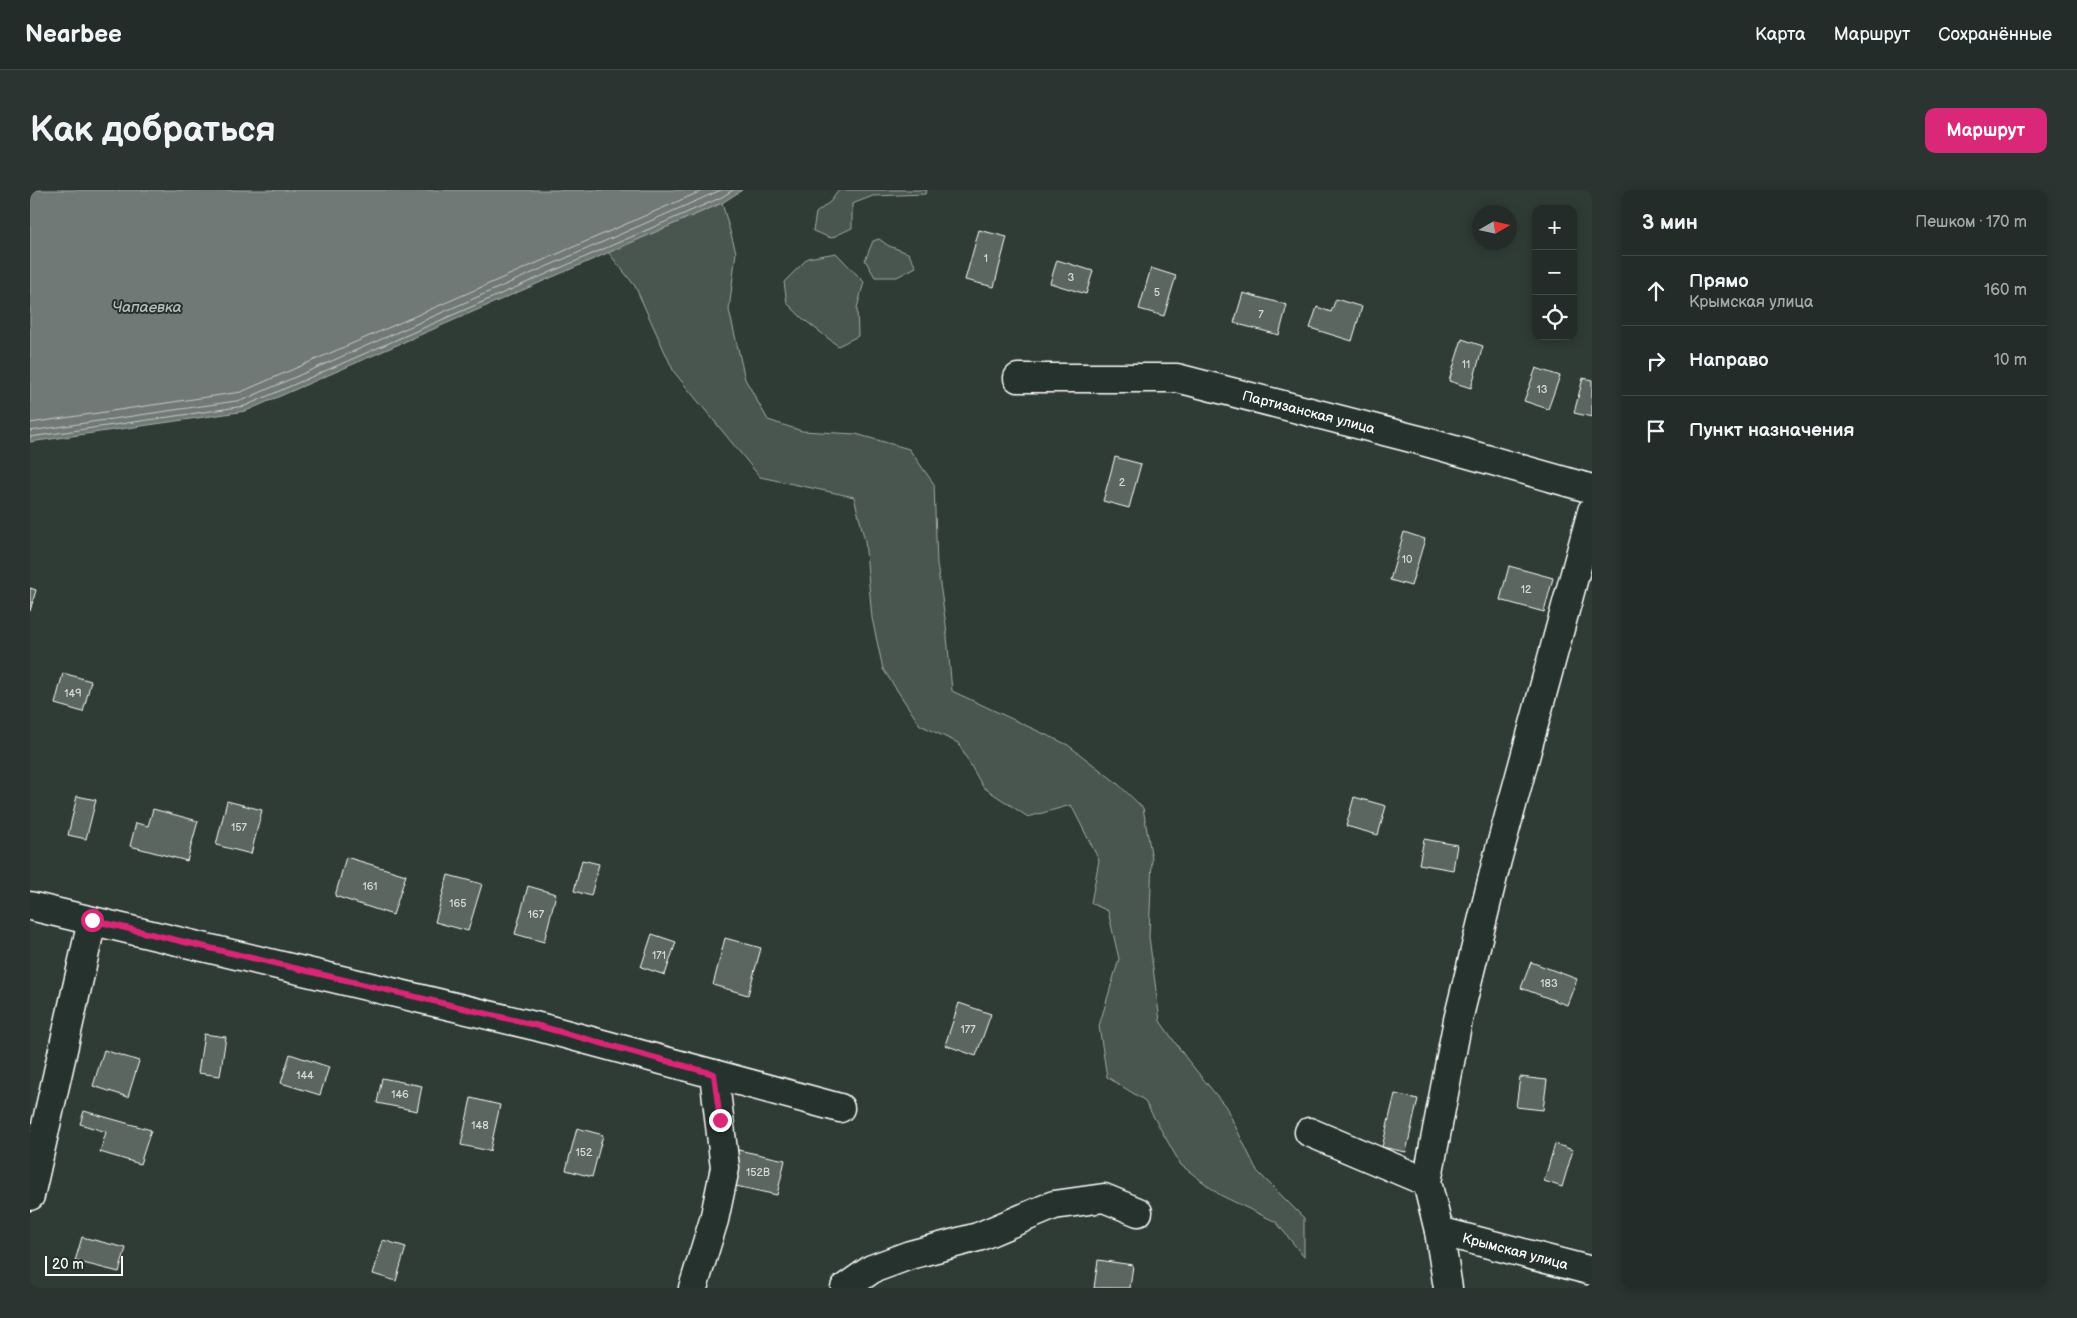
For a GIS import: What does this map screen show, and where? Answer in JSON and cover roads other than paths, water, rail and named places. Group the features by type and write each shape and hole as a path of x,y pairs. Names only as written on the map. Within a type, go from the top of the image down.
{"street":[{"name":"Партизанская улица","path":"1018,378 1177,378 1419,440 1592,489"},
{"path":"1448,1288 1439,1232 1427,1182 1462,1002 1500,850 1592,511"},
{"path":"30,906 539,1026 840,1108"},
{"path":"30,1196 92,920"},
{"path":"693,1288 714,1220 725,1168 714,1074"},
{"path":"1309,1132 1427,1182"},
{"path":"845,1288 872,1269 910,1255 978,1237 1054,1205 1104,1198 1138,1212"},
{"name":"Крымская улица","path":"1439,1232 1592,1272"},
{"path":"1572,1288 1592,1272"}],"water":[{"name":"Чапаевка","path":"30,190 742,190 722,203 246,411 30,442"}]}
